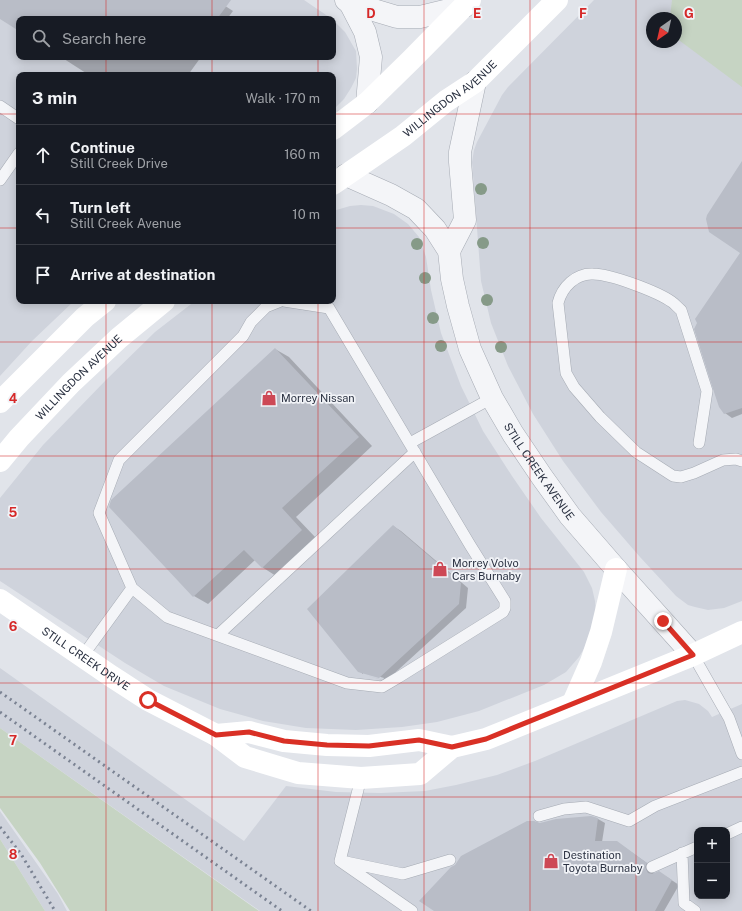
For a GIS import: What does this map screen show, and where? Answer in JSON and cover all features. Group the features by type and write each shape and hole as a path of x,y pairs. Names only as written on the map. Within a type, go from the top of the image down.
{"street":[{"name":"WILLINGDON AVENUE","path":"339,180 404,136 446,101 475,82 557,0"},
{"path":"348,2 397,17 420,17 467,3"},
{"path":"348,2 365,32 371,57 367,103"},
{"path":"336,127 367,103 467,3"},
{"path":"449,251 465,220 460,152 475,82"},
{"name":"STILL CREEK AVENUE","path":"339,180 391,196 416,209 435,229 449,251 452,279 470,349 492,398 513,434 570,516 693,655"},
{"path":"0,402 80,322 101,304"},
{"name":"WILLINGDON AVENUE","path":"0,461 19,438 76,378 118,338 160,304"},
{"path":"573,703 591,662 601,632 616,569"},
{"name":"STILL CREEK DRIVE","path":"0,600 82,657 148,700 216,735 245,757 298,773 361,778 420,774 452,747"},
{"name":"STILL CREEK DRIVE","path":"216,735 249,732 284,741 327,745 369,746 419,740 452,747 486,739 693,655 742,632"}],"lane":[{"path":"0,106 16,117"},
{"path":"0,180 16,157"},
{"path":"699,443 707,391 681,310 671,301 639,286 611,277 593,274 576,277 564,289 560,295 558,303 566,373 574,387 600,417 636,452 673,476 681,477 694,473 723,460 736,459 742,461"},
{"path":"274,304 266,307 251,322 243,336 119,460 99,513 132,588 167,617 347,682 382,686 503,612 506,601 329,308 303,304"},
{"path":"218,635 413,448 492,398"},
{"path":"82,657 132,588"},
{"path":"693,655 729,718 742,754"},
{"path":"539,816 564,809 586,807 629,821 655,806 742,772"},
{"path":"340,861 361,778"},
{"path":"730,833 742,827"},
{"path":"652,866 694,848"},
{"path":"682,853 684,903 695,911"},
{"path":"340,861 403,874 450,860"},
{"path":"340,861 412,911"}],"shaded area":[{"path":"0,0 304,0 328,16 16,16 16,60 336,60 336,23 345,32 356,51 357,69 356,78 351,88 344,99 336,107 336,72 16,72 16,304 71,304 32,341 0,376"},
{"path":"594,0 742,0 742,601 724,608 708,610 688,605 676,596 601,512 563,461 533,414 508,366 491,323 481,281 472,162 477,142 502,95 508,87"},
{"path":"350,206 373,206 394,214 408,224 419,237 426,257 431,290 441,333 461,386 483,431 512,476 541,518 584,572 592,588 596,614 588,642 579,657 566,672 544,685 479,711 437,722 402,727 356,730 306,728 263,721 220,709 164,686 125,663 0,581 0,498 43,445 155,332 191,304 336,304 336,210"},
{"path":"0,668 244,841 286,786 336,792 381,793 425,791 497,775 535,761 677,701 685,700 699,704 708,711 712,717 742,704 742,911 260,911 0,728"},
{"path":"0,811 58,894 67,911 45,911 0,839"}],"green space":[{"path":"672,0 742,0 742,87 682,42 682,12 671,12"},
{"path":"0,728 259,911 70,911 40,863 0,808"},
{"path":"0,839 45,911 0,911"}],"building":[{"path":"0,0 231,0 219,16 16,16 16,29 0,19"},
{"path":"742,161 742,408 724,414 719,407 694,329 697,323 695,319 740,253 709,232 706,219 707,215"},
{"path":"275,348 359,437 282,508 302,530 262,568 244,550 193,597 109,507 111,500"},
{"path":"393,525 461,583 459,604 379,678 358,672 307,609"},
{"name":"Destination Toyota Burnaby","path":"591,816 598,818 595,841 617,841 647,863 645,867 648,873 652,874 659,871 672,880 655,911 434,911 419,901 451,867 455,865 461,856 527,821 540,823 556,819"}],"railway":[{"path":"0,692 311,911"},
{"path":"0,712 282,911"},
{"path":"0,827 21,854 55,911"}],"place":[{"name":"Morrey Nissan","path":"269,398"},
{"name":"Morrey Volvo Cars Burnaby","path":"440,569"},
{"name":"Destination Toyota Burnaby","path":"551,861"}],"route":[{"path":"148,700 216,735 249,732 284,741 327,745 369,746 419,740 452,747 486,739 693,655 663,621"}]}
